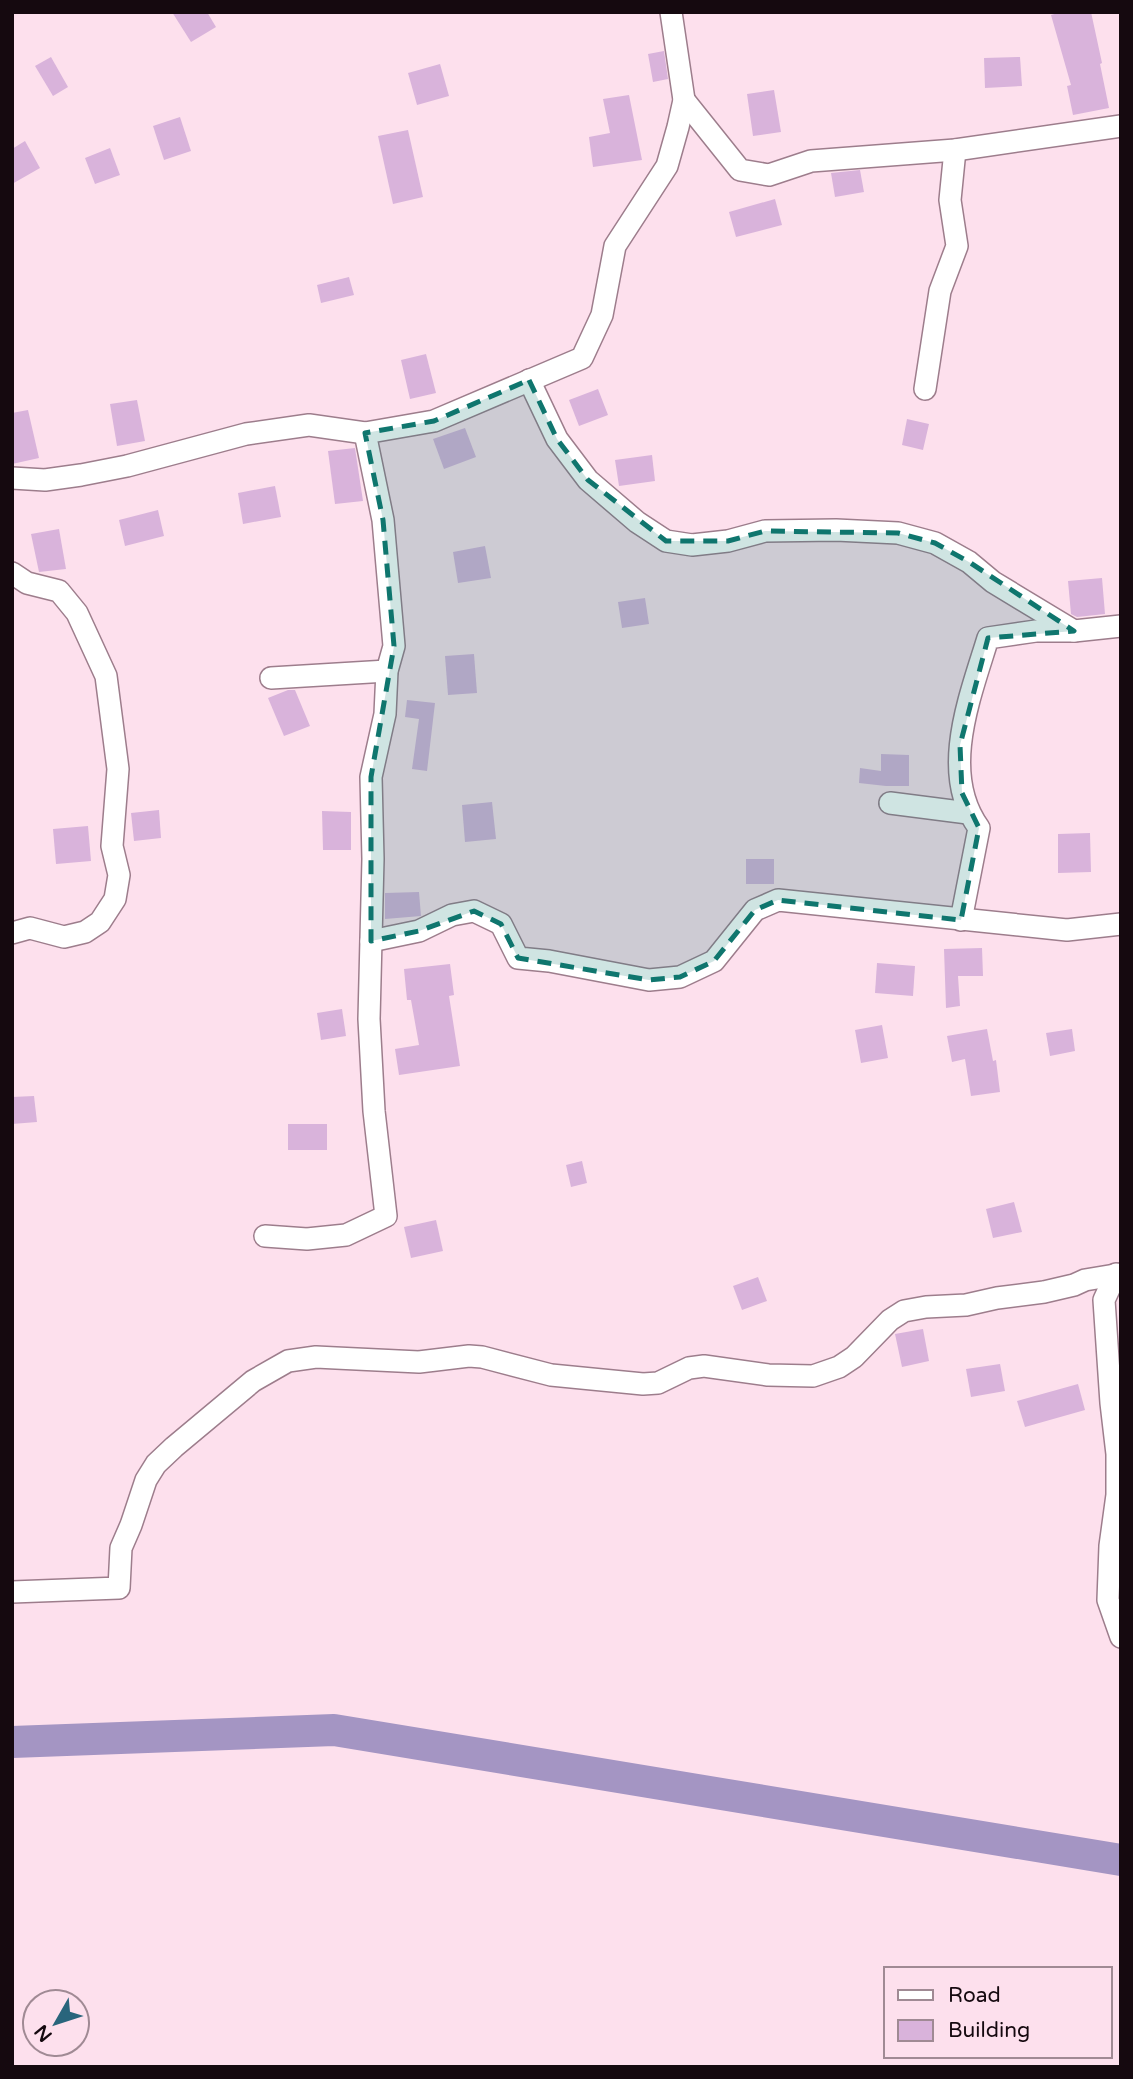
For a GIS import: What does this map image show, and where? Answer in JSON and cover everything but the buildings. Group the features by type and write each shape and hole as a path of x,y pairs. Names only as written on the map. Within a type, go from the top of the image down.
{"street":[{"path":"12,478 45,480 81,475 127,466 246,434 309,425 365,433 435,421 582,358 602,315 615,246 667,166 684,100 671,12"},
{"path":"684,100 740,170 769,175 811,161 955,150 1121,126"},
{"path":"925,388 940,291 957,246 950,200 955,150"},
{"path":"529,380 557,439 588,480 637,522 666,541 692,545 728,541 765,531 898,533 934,543 969,562 993,582 1074,631"},
{"path":"265,1236 307,1239 346,1235 386,1216 374,1111 369,1019 373,859 371,777 385,714 387,670 394,646 383,520 365,433"},
{"path":"12,573 27,583 60,591 77,613 106,676 118,769 112,846 119,875 115,900 100,922 85,932 64,937 30,928 12,933"},
{"path":"961,920 979,828 968,813 962,793 960,745 988,638 1036,631 1074,631 1121,626"},
{"path":"271,678 387,670"},
{"path":"890,803 968,813"},
{"path":"371,941 419,931 452,915 474,911 501,924 518,958 549,961 649,980 680,977 714,961 755,909 778,900 1067,930 1121,924"},
{"path":"12,1592 119,1588 121,1548 146,1480 156,1464 253,1381 288,1361 336,1357 419,1362 469,1356 482,1357 551,1376 643,1384 658,1383 689,1368 704,1366 768,1374 813,1376 839,1367 854,1357 890,1320 904,1311 966,1305 1044,1292 1118,1274"},
{"path":"1118,1274 1104,1300 1117,1454 1117,1495 1110,1546 1108,1600 1121,1637"}],"highlighted area":[{"path":"529,380 557,439 588,480 666,541 728,541 765,531 898,533 935,543 969,562 1074,631 988,638 960,745 962,793 979,828 961,920 778,900 755,910 714,961 680,977 649,980 518,958 501,924 474,911 419,931 371,941 371,777 394,646 383,520 365,433 434,421"}],"waterway":[{"path":"12,1742 334,1730 1121,1860"}]}
